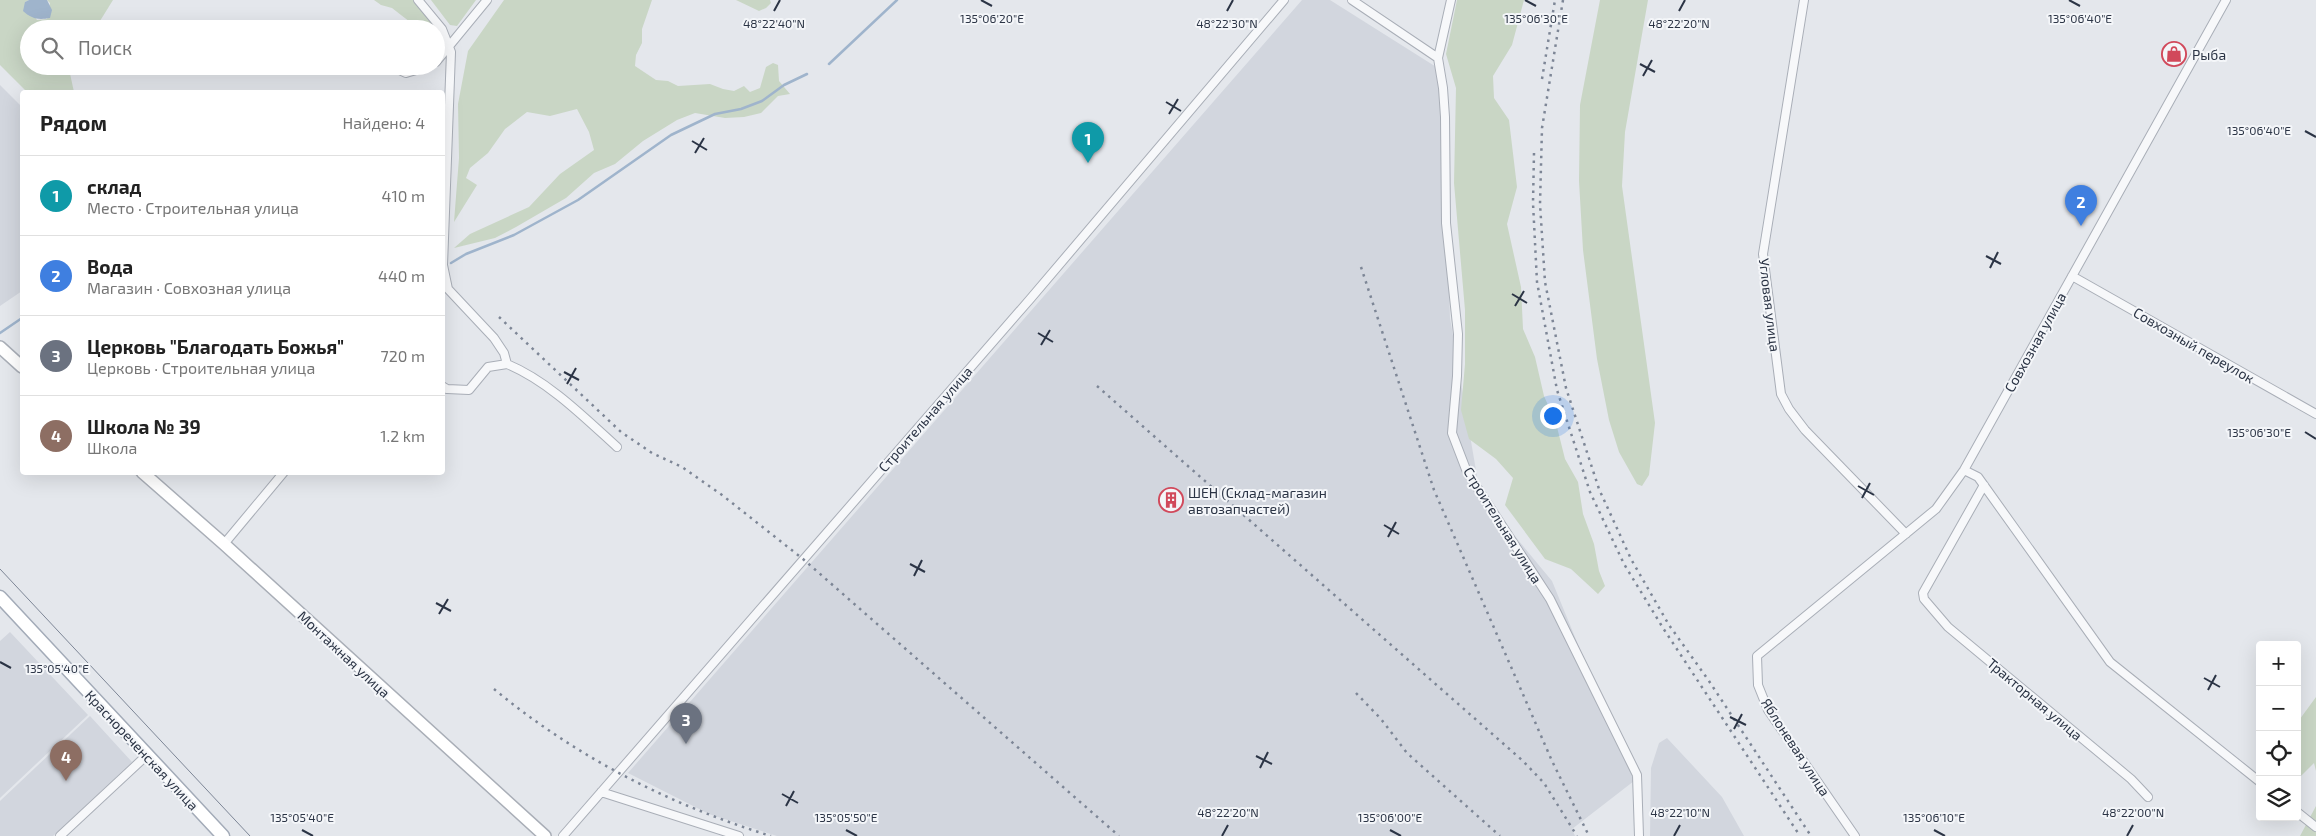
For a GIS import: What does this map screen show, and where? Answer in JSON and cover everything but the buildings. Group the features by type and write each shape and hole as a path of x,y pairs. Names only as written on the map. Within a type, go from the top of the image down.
{"main road":[{"name":"Краснореченская улица","path":"0,597 223,836"}],"street":[{"path":"418,0 435,20"},
{"path":"445,53 487,0"},
{"path":"1352,0 1438,58 1451,0"},
{"name":"Угловая улица","path":"1804,0 1762,254 1781,394 1789,409 1805,430 1906,534"},
{"name":"Совхозная улица","path":"1784,635 1936,510 1964,470 2226,0"},
{"name":"Строительная улица","path":"563,836 1031,298 1281,2"},
{"path":"445,36 450,48 445,202"},
{"name":"Строительная улица","path":"1438,58 1445,118 1446,223 1458,334 1457,376 1452,433 1467,472 1550,599 1637,775 1639,836"},
{"name":"Совхозный переулок","path":"2072,276 2316,414"},
{"path":"445,277 448,289 494,338 504,353 506,364"},
{"path":"0,347 20,365"},
{"path":"445,388 468,390 488,367 506,364 523,371 543,384 617,447"},
{"path":"1964,470 1978,477 2110,662 2256,779"},
{"name":"Монтажная улица","path":"145,475 546,836"},
{"path":"224,544 282,475"},
{"name":"Тракторная улица","path":"1984,485 1923,593 1924,599 1948,627 2131,779 2148,797"},
{"name":"Яблоневая улица","path":"1784,635 1757,656 1760,690 1768,710 1855,836"},
{"path":"60,836 147,755"},
{"path":"601,792 739,836"},
{"path":"2301,815 2316,827"}],"shaded area":[{"path":"1302,0 1330,0 1441,70 1450,318 1480,494 1552,581 1634,781 1572,829 1575,836 777,836 709,814 628,773"},
{"path":"0,85 20,105 20,292 0,306"},
{"path":"10,632 88,715 0,798 0,641"},
{"path":"90,716 132,762 53,836 0,836 0,801"},
{"path":"1667,738 1722,797 1744,836 1650,836 1651,768 1659,743"}],"green space":[{"path":"0,0 29,0 25,2 37,20 20,20 20,75 70,75 74,90 25,90 0,65"},
{"path":"47,0 113,0 101,20 37,20 47,19 50,3"},
{"path":"374,0 414,0 431,20 407,20 392,8 381,5"},
{"path":"431,0 476,0 457,26 450,25"},
{"path":"504,0 652,0 642,29 642,43 636,55 635,66 656,80 668,81 678,86 710,84 734,91 744,86 750,92 760,88 766,67 773,63 778,65 779,81 790,94 778,96 761,113 744,117 725,118 695,113 677,120 643,141 615,164 594,173 566,198 516,227 495,238 454,248 470,234 529,207 560,174 594,150 589,132 577,109 550,116 527,112 505,129 488,153 470,168 466,178 477,185 454,222 459,158 458,104 468,51"},
{"path":"736,0 770,0 771,3 759,11"},
{"path":"1457,0 1524,0 1512,45 1493,76 1494,98 1509,120 1517,187 1507,224 1521,287 1523,329 1535,357 1544,396 1556,423 1565,459 1578,482 1583,514 1594,544 1599,571 1605,586 1598,594 1571,569 1545,559 1505,505 1513,478 1496,459 1469,439 1461,410 1465,364 1465,310 1454,183 1456,88 1446,54"},
{"path":"1600,0 1648,0 1625,132 1622,186 1655,423 1649,475 1642,486 1637,484 1619,452 1609,420 1597,359 1583,250 1579,181 1580,105"},
{"path":"2316,697 2316,771 2314,763 2301,776 2301,731 2301,718"},
{"path":"2316,806 2316,836 2300,836"}],"water":[{"path":"29,0 47,0 52,10 50,18 35,18 23,11 25,2"}],"waterway":[{"path":"829,64 897,0"},
{"path":"451,263 466,254 514,235 578,200 671,135 715,114 741,109 762,101 784,85 807,74"},
{"path":"0,333 20,319"}],"tram line":[{"path":"0,569 250,836"}],"railway":[{"path":"1542,79 1555,0"},
{"path":"1563,0 1542,128 1540,204 1545,282 1566,388 1599,489 1631,559 1669,625 1709,681 1811,836"},
{"path":"1534,153 1533,203 1537,282 1557,390 1590,492 1624,564 1663,628 1800,836"},
{"path":"1361,267 1434,490 1552,761 1589,836"},
{"path":"499,317 621,432 652,453 682,467 722,495 803,559 1119,836"},
{"path":"1097,386 1523,761 1544,783 1577,836"},
{"path":"494,689 525,714 558,736 625,776 697,810 771,836"},
{"path":"1356,693 1381,719 1407,753 1500,836"}],"place":[{"name":"Рыба","path":"2174,54"},
{"name":"склад","path":"1088,163"},
{"name":"Вода","path":"2081,226"},
{"name":"ШЕН (Склад-магазин автозапчастей)","path":"1171,500"},
{"name":"Церковь \"Благодать Божья\"","path":"686,744"},
{"name":"Школа № 39","path":"66,781"}]}
